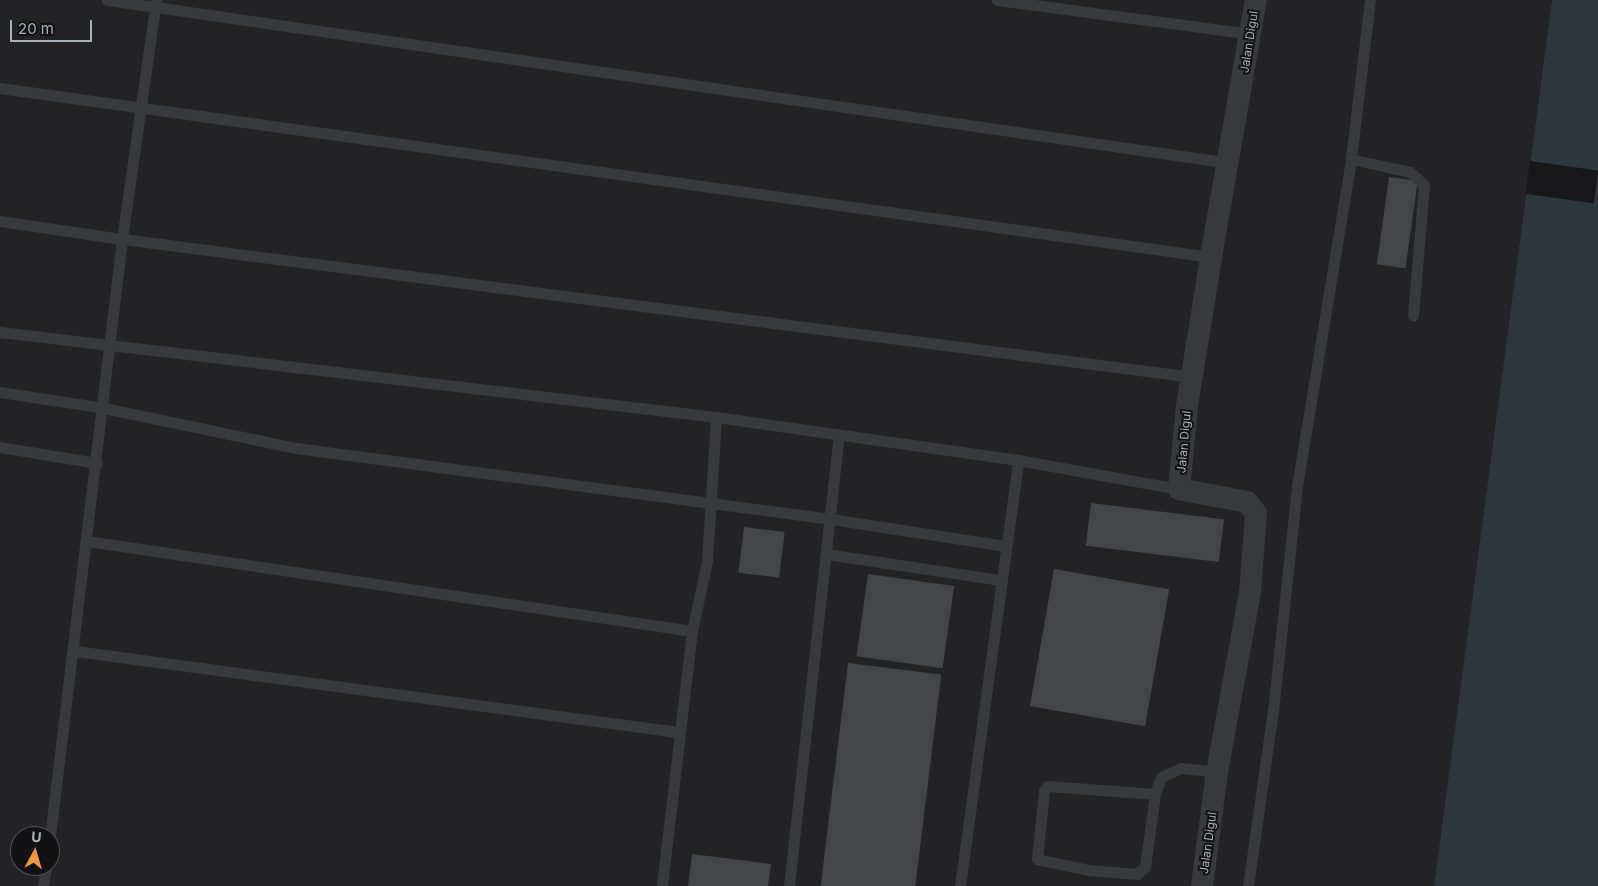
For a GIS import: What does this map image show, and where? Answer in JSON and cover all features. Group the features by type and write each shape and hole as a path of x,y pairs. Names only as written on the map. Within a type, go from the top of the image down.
{"street":[{"name":"Jalan Digul","path":"1202,886 1217,772 1250,593 1256,513 1247,502 1180,489 1193,377 1211,257 1230,163 1256,0"}],"lane":[{"path":"107,0 155,3 1230,163"},
{"path":"997,0 1250,34"},
{"path":"1248,886 1273,711 1297,486 1351,160 1370,0"},
{"path":"51,826 104,408 122,240 142,108 155,3"},
{"path":"0,88 1211,257"},
{"path":"1351,160 1410,172 1424,185 1413,316"},
{"path":"0,221 122,240 1193,377"},
{"path":"0,332 110,347 716,417 1018,460 1180,489"},
{"path":"0,392 104,408 296,448 830,519 1005,546"},
{"path":"662,886 678,732 692,631 707,561 716,417"},
{"path":"789,886 839,436"},
{"path":"0,447 97,463"},
{"path":"960,886 1018,460"},
{"path":"87,541 692,631"},
{"path":"826,554 1001,580"},
{"path":"74,651 678,732"},
{"path":"1155,794 1047,786 1035,852 1037,859 1088,870 1137,874 1145,866 1155,794 1161,777 1173,769 1217,772"}],"shaded area":[{"path":"0,0 1552,0 1434,886 0,886"},
{"path":"1552,0 1598,0 1598,886 1434,886"}],"pier":[{"path":"1530,161 1598,171 1594,203 1525,194"}],"building":[{"path":"1389,177 1418,181 1405,268 1377,264"},
{"path":"1091,503 1224,519 1219,562 1086,546"},
{"path":"744,527 785,532 779,578 738,573"},
{"path":"1054,569 1169,589 1145,726 1030,706"},
{"path":"868,574 954,586 943,668 856,656"},
{"path":"848,663 941,674 915,886 821,886"},
{"path":"692,854 771,864 768,886 688,886"}]}
